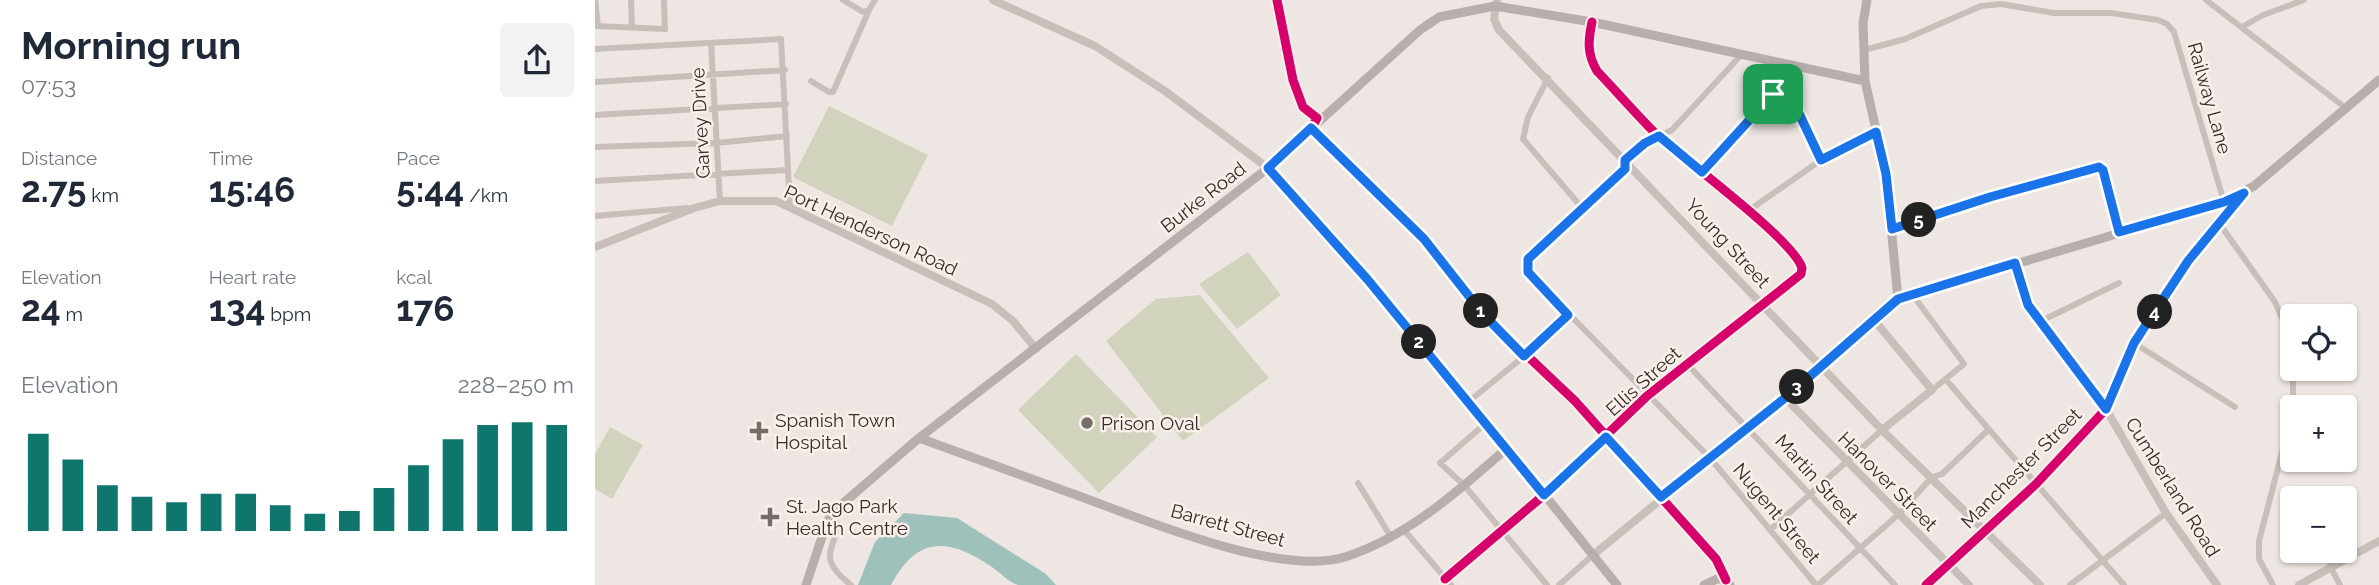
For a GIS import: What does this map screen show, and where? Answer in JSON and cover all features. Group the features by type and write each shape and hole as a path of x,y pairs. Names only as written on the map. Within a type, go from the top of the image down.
{"main road":[{"path":"1867,0 1865,81 1886,174 1898,299 2224,202 2244,193 2379,80"},
{"name":"Burke Road","path":"806,585 833,512 919,438 1268,168 1439,17 1496,3 1865,81"},
{"name":"Barrett Street","path":"919,438 1175,531 1271,557 1299,561 1344,557 1404,530 1464,485 1507,448"},
{"path":"1507,448 1617,585"},
{"path":"1704,585 1713,579 1728,582"}],"street":[{"path":"595,0 597,26 665,29 664,0"},
{"path":"631,0 632,28"},
{"path":"843,0 863,12 869,10"},
{"path":"811,81 833,92 875,0"},
{"path":"993,0 1095,46 1164,91 1268,168 1368,280 1507,448"},
{"path":"1277,0 1293,80 1303,107 1317,118 1311,128 1424,239 1483,314 1524,356 1575,401 1716,559 1728,582"},
{"path":"2206,0 2347,109"},
{"path":"2242,27 2263,15 2304,0"},
{"name":"Young Street","path":"1496,3 1494,19 1499,30 1548,78 1882,430 2040,585"},
{"name":"Railway Lane","path":"1864,50 1905,39 1981,6 2001,4 2054,13 2111,13 2158,20 2167,24 2174,33 2224,202"},
{"path":"1593,22 1588,44 1590,60 1597,71 1659,136 1748,211 1821,160 1876,132"},
{"path":"595,49 782,39 790,208"},
{"name":"Garvey Drive","path":"711,43 720,201"},
{"name":"Nugent Street","path":"1742,54 1672,130 1645,143 1625,160 1625,169 1528,259 1526,265 1528,272 1568,315 1710,458 1817,585"},
{"path":"1702,172 1773,94 1794,66"},
{"path":"595,82 785,70"},
{"path":"1548,78 1528,117 1523,139 1583,209"},
{"path":"1773,94 1795,105 1821,160"},
{"path":"595,115 786,104"},
{"path":"595,147 716,143 787,136"},
{"path":"1892,229 1990,197 2099,167 2103,170 2119,232"},
{"path":"595,181 788,170"},
{"name":"Manchester Street","path":"1926,585 2036,484 2106,409 2134,343 2188,261 2244,193"},
{"name":"Port Henderson Road","path":"595,247 694,208 720,201 776,201 992,304 1013,321 1036,349"},
{"path":"595,216 694,208"},
{"name":"Ellis Street","path":"1445,579 1544,495 1647,396 1760,303 1801,274 1802,268 1796,257 1748,211"},
{"path":"2219,223 2275,302 2280,313"},
{"name":"Cumberland Road","path":"2015,263 2028,305 2106,409 2166,513 2217,585"},
{"path":"2042,321 2119,283"},
{"path":"1770,530 1882,430 1964,367 1912,294"},
{"path":"1559,585 1661,497 1785,398 1898,299"},
{"path":"1468,402 1568,315"},
{"path":"1875,321 1932,390"},
{"path":"2134,343 2235,407"},
{"name":"Martin Street","path":"1687,364 1812,495 1859,550 1895,585"},
{"path":"1947,381 1987,431 2123,585"},
{"name":"Hanover Street","path":"1785,398 1969,585"},
{"path":"1486,423 1440,463 1464,485 1547,585"},
{"path":"1817,585 1899,514 1932,477 1942,474 1987,431"},
{"path":"2273,585 2259,559 2259,541 2280,459"},
{"path":"1358,482 1391,537"},
{"path":"833,512 838,527 828,557 835,573 851,585"},
{"path":"2070,585 2166,513"},
{"path":"1404,530 1451,585"},
{"path":"2299,585 2379,541"},
{"path":"2330,566 2340,585"}],"green space":[{"path":"829,106 928,155 892,226 793,177"},
{"path":"1248,252 1281,295 1237,329 1199,284"},
{"path":"1200,295 1269,378 1183,441 1106,341 1156,299"},
{"name":"Prison Oval","path":"1076,354 1157,437 1099,493 1018,410"},
{"path":"610,427 643,445 612,499 595,489 595,454"}],"water":[{"path":"904,513 957,518 1046,574 1056,585 1018,585 976,557 961,550 935,546 912,557 891,585 858,585 875,542"}],"cycle path":[{"path":"1277,0 1293,80 1303,107 1317,118 1312,128 1424,239 1483,314 1575,401 1716,559 1726,580"},
{"path":"1445,579 1544,495 1647,396 1801,274 1802,268 1795,255 1780,239 1656,134 1597,71 1589,47 1592,22"},
{"path":"1926,585 2036,484 2106,409 2134,343 2188,261 2244,193"}],"place":[{"name":"Prison Oval","path":"1087,423"},
{"name":"Spanish Town Hospital","path":"759,431"},
{"name":"St. Jago Park Health Centre","path":"770,517"}],"route":[{"path":"1773,94 1795,105 1821,160 1876,132 1886,174 1892,229 1990,197 2099,167 2103,170 2119,232 2224,202 2244,193 2188,261 2134,343 2106,409 2028,305 2015,263 1898,299 1785,398 1661,497 1606,437 1544,495 1505,444 1368,280 1268,168 1311,128 1424,239 1483,314 1524,356 1568,315 1528,272 1528,259 1625,169 1625,160 1645,143 1659,136 1702,172 1773,94"}]}
